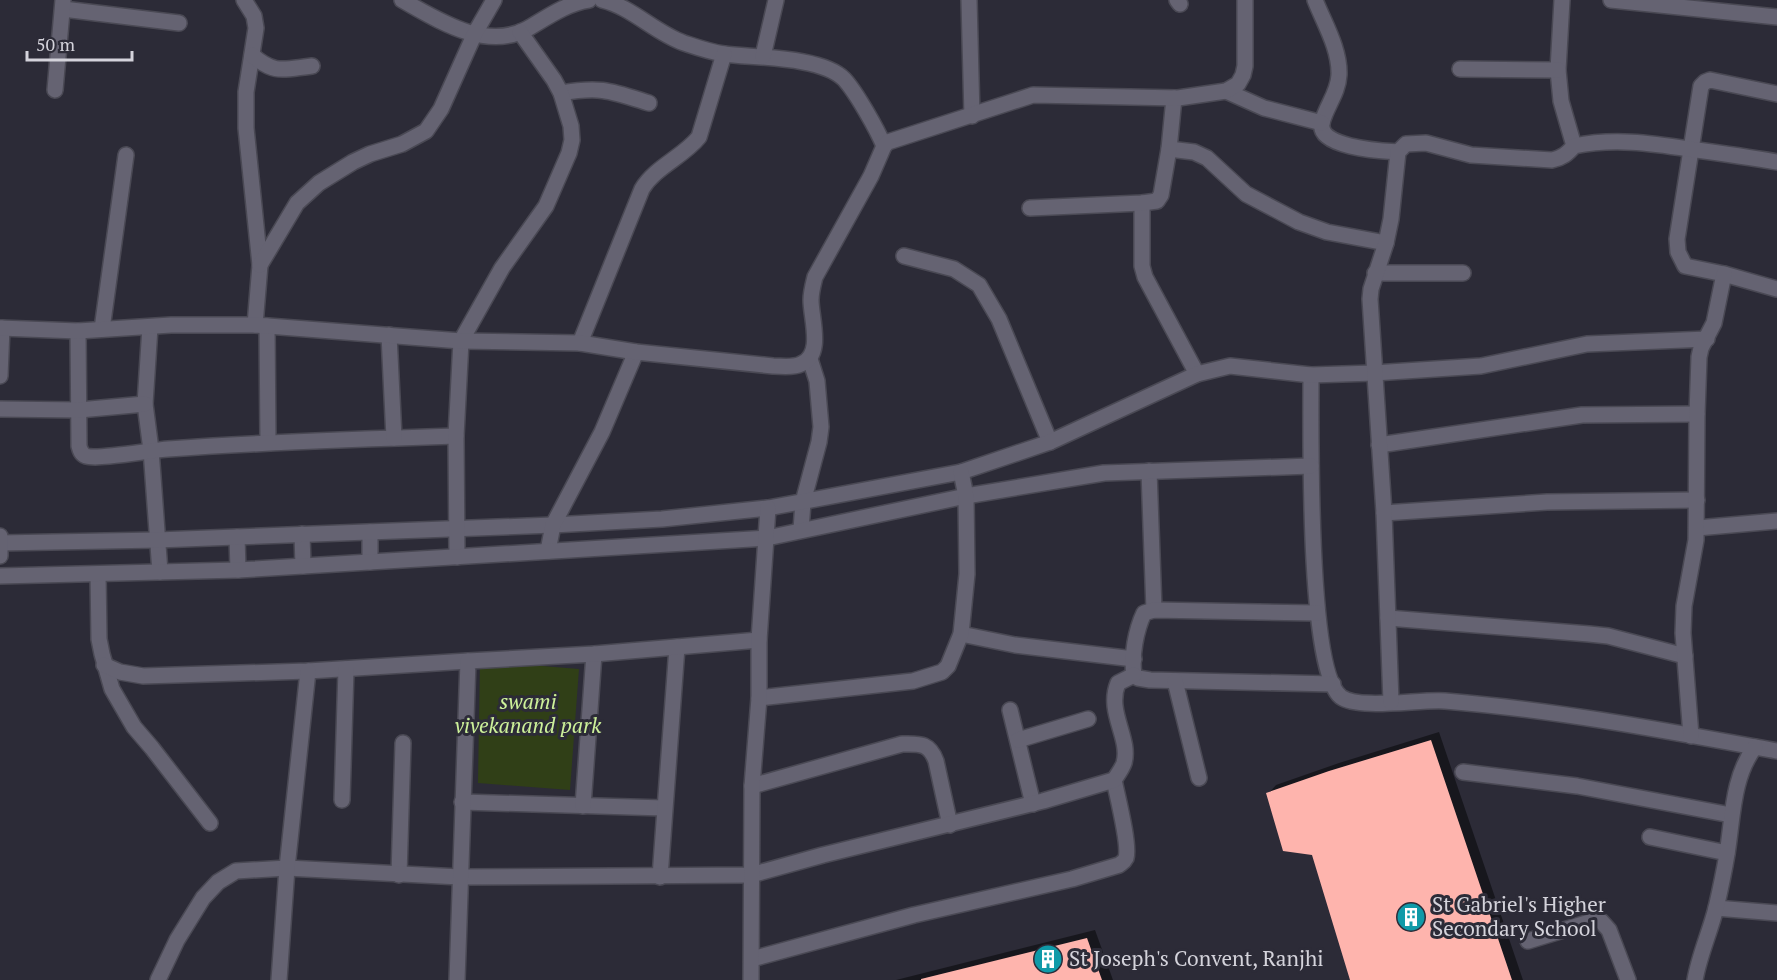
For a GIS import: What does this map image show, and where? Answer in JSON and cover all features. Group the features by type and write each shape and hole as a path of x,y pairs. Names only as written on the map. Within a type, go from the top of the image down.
{"street":[{"path":"244,0 254,16 256,28 246,92 246,128 260,265 268,442"},
{"path":"402,0 438,20 475,33 498,37 520,32 571,5 589,0"},
{"path":"260,265 297,203 319,183 353,162 402,144 426,130 441,109 475,33 494,0"},
{"path":"763,56 776,0"},
{"path":"969,0 972,116"},
{"path":"1315,0 1339,63 1337,89 1322,123 1324,133 1342,144 1359,149 1398,153"},
{"path":"1562,0 1558,70 1561,101 1574,146"},
{"path":"1611,0 1777,17"},
{"path":"611,1 681,42 724,54 763,56 808,63 838,74 854,94 884,146"},
{"path":"801,531 803,502 821,426 817,381 810,359 814,342 812,288 823,262 872,176 884,146 895,139 1033,95 1181,97 1226,91 1238,84 1245,66 1242,3"},
{"path":"55,90 63,5 179,23"},
{"path":"457,557 456,435 461,341 502,268 546,206 569,153 572,140 571,126 561,93 520,32"},
{"path":"580,343 642,189 654,174 699,137 724,54"},
{"path":"252,55 272,69 312,66"},
{"path":"1460,69 1558,70"},
{"path":"1777,94 1716,81 1705,82 1700,92 1677,239 1678,252 1685,266 1777,289"},
{"path":"561,93 596,88 649,103"},
{"path":"1226,91 1264,108 1322,123"},
{"path":"1030,208 1157,201 1161,195 1181,97"},
{"path":"1391,702 1384,513 1370,299 1386,243 1398,153 1406,144 1426,143 1471,155 1552,160 1561,158 1574,146 1595,141 1626,141 1777,162"},
{"path":"1169,148 1207,158 1246,194 1299,222 1327,231 1386,243"},
{"path":"102,329 126,155"},
{"path":"1142,203 1143,272 1197,374"},
{"path":"904,256 954,269 979,285 999,319 1050,442"},
{"path":"1376,273 1463,273"},
{"path":"1691,736 1684,606 1697,528 1697,414 1700,357 1701,348 1714,323 1724,274"},
{"path":"0,376 1,328 78,331 171,325 261,326 461,341 580,343 636,352 773,366 796,366 810,359"},
{"path":"150,327 145,404 151,450 160,572"},
{"path":"78,331 79,446 81,452 86,456 268,442 456,435"},
{"path":"389,336 394,438"},
{"path":"0,543 157,540 553,525 662,519 768,508 961,472 1050,442 1197,374 1230,366 1311,375 1374,373 1481,366 1587,344 1707,339"},
{"path":"548,551 553,525 602,432 636,352"},
{"path":"1311,375 1311,466 1317,613 1324,659 1340,696 1351,701 1436,700 1478,704 1583,718 1777,751"},
{"path":"0,409 79,410 145,404"},
{"path":"1379,445 1582,415 1697,414"},
{"path":"0,576 238,570 767,538 966,496 1104,473 1311,466"},
{"path":"1149,471 1154,610"},
{"path":"759,698 913,681 942,672 948,666 961,634 967,574 966,496 961,472"},
{"path":"1384,513 1547,502 1697,500"},
{"path":"751,980 752,786 759,698 759,640 768,508"},
{"path":"1697,528 1777,521"},
{"path":"370,532 370,562"},
{"path":"302,534 303,566"},
{"path":"0,536 0,556"},
{"path":"237,537 238,570"},
{"path":"98,574 99,639 104,665 112,688 134,727 210,824"},
{"path":"1134,675 1134,659 1144,613 1154,610 1317,613"},
{"path":"1388,618 1589,633 1685,656"},
{"path":"961,634 1016,645 1134,659"},
{"path":"104,665 120,672 143,676 308,671 594,654 759,640"},
{"path":"660,877 677,647"},
{"path":"583,806 594,654"},
{"path":"457,980 468,661"},
{"path":"342,800 346,669"},
{"path":"279,980 287,868 308,671"},
{"path":"1134,675 1150,680 1333,684"},
{"path":"752,959 914,915 1072,879 1119,865 1124,861 1126,855 1126,843 1114,780 1124,761 1125,751 1115,713 1114,696 1118,683 1134,675"},
{"path":"1175,681 1199,778"},
{"path":"1010,710 1033,804"},
{"path":"1018,740 1088,718"},
{"path":"399,875 403,744"},
{"path":"752,786 902,744 924,745 932,751 936,761 950,825"},
{"path":"1692,978 1716,908 1727,854 1731,815 1742,770 1747,757 1755,747"},
{"path":"1463,772 1577,786 1731,815"},
{"path":"158,980 177,940 203,898 218,882 236,871 287,868 460,877 751,875 1033,804 1114,780"},
{"path":"462,802 664,808"},
{"path":"1650,837 1727,854"},
{"path":"1716,908 1777,913"},
{"path":"1528,941 1601,921 1609,930 1628,980"}],"green space":[{"name":"swami vivekanand park","path":"480,661 579,669 570,790 478,783"}],"building":[{"name":"St Gabriel's Higher Secondary School","path":"1431,740 1512,980 1350,980 1312,855 1283,851 1266,793"},
{"name":"St Joseph's Convent, Ranjhi","path":"1087,938 1102,980 921,980 921,979"}],"place":[{"name":"St Gabriel's Higher Secondary School","path":"1411,917"},
{"name":"St Joseph's Convent, Ranjhi","path":"1048,959"}]}
